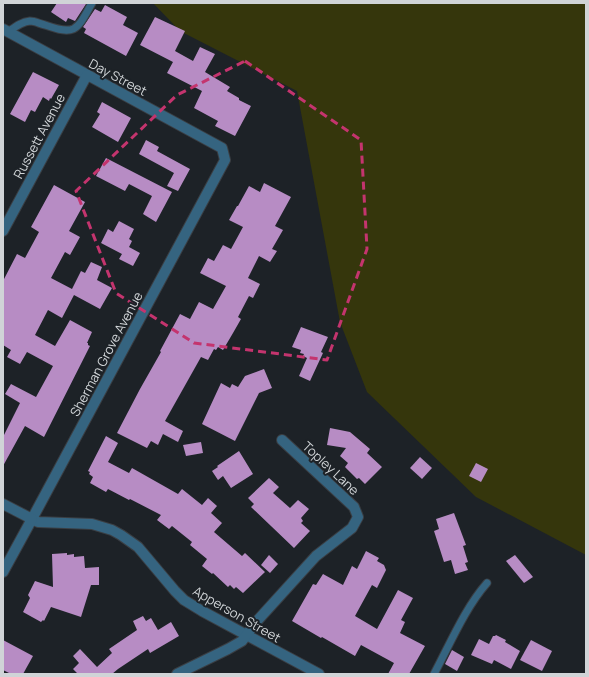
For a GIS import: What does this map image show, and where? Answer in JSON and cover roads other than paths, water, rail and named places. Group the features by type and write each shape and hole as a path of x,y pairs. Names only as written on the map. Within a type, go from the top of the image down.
{"street":[{"name":"Day Street","path":"6,31 222,148"},
{"name":"Russett Avenue","path":"3,231 87,75"},
{"name":"Sherman Grove Avenue","path":"3,572 224,164 225,155 222,148"},
{"name":"Topley Lane","path":"246,636 257,621 316,556 352,528 358,518 354,508 282,440"},
{"name":"Apperson Street","path":"3,504 38,522 92,524 112,530 138,547 184,600 246,636 319,674"},
{"path":"177,674 228,649 246,636"}],"lane":[{"path":"6,31 21,23 32,21 61,30 72,30 80,24 92,3"},
{"path":"434,674 469,608 488,583"}]}
